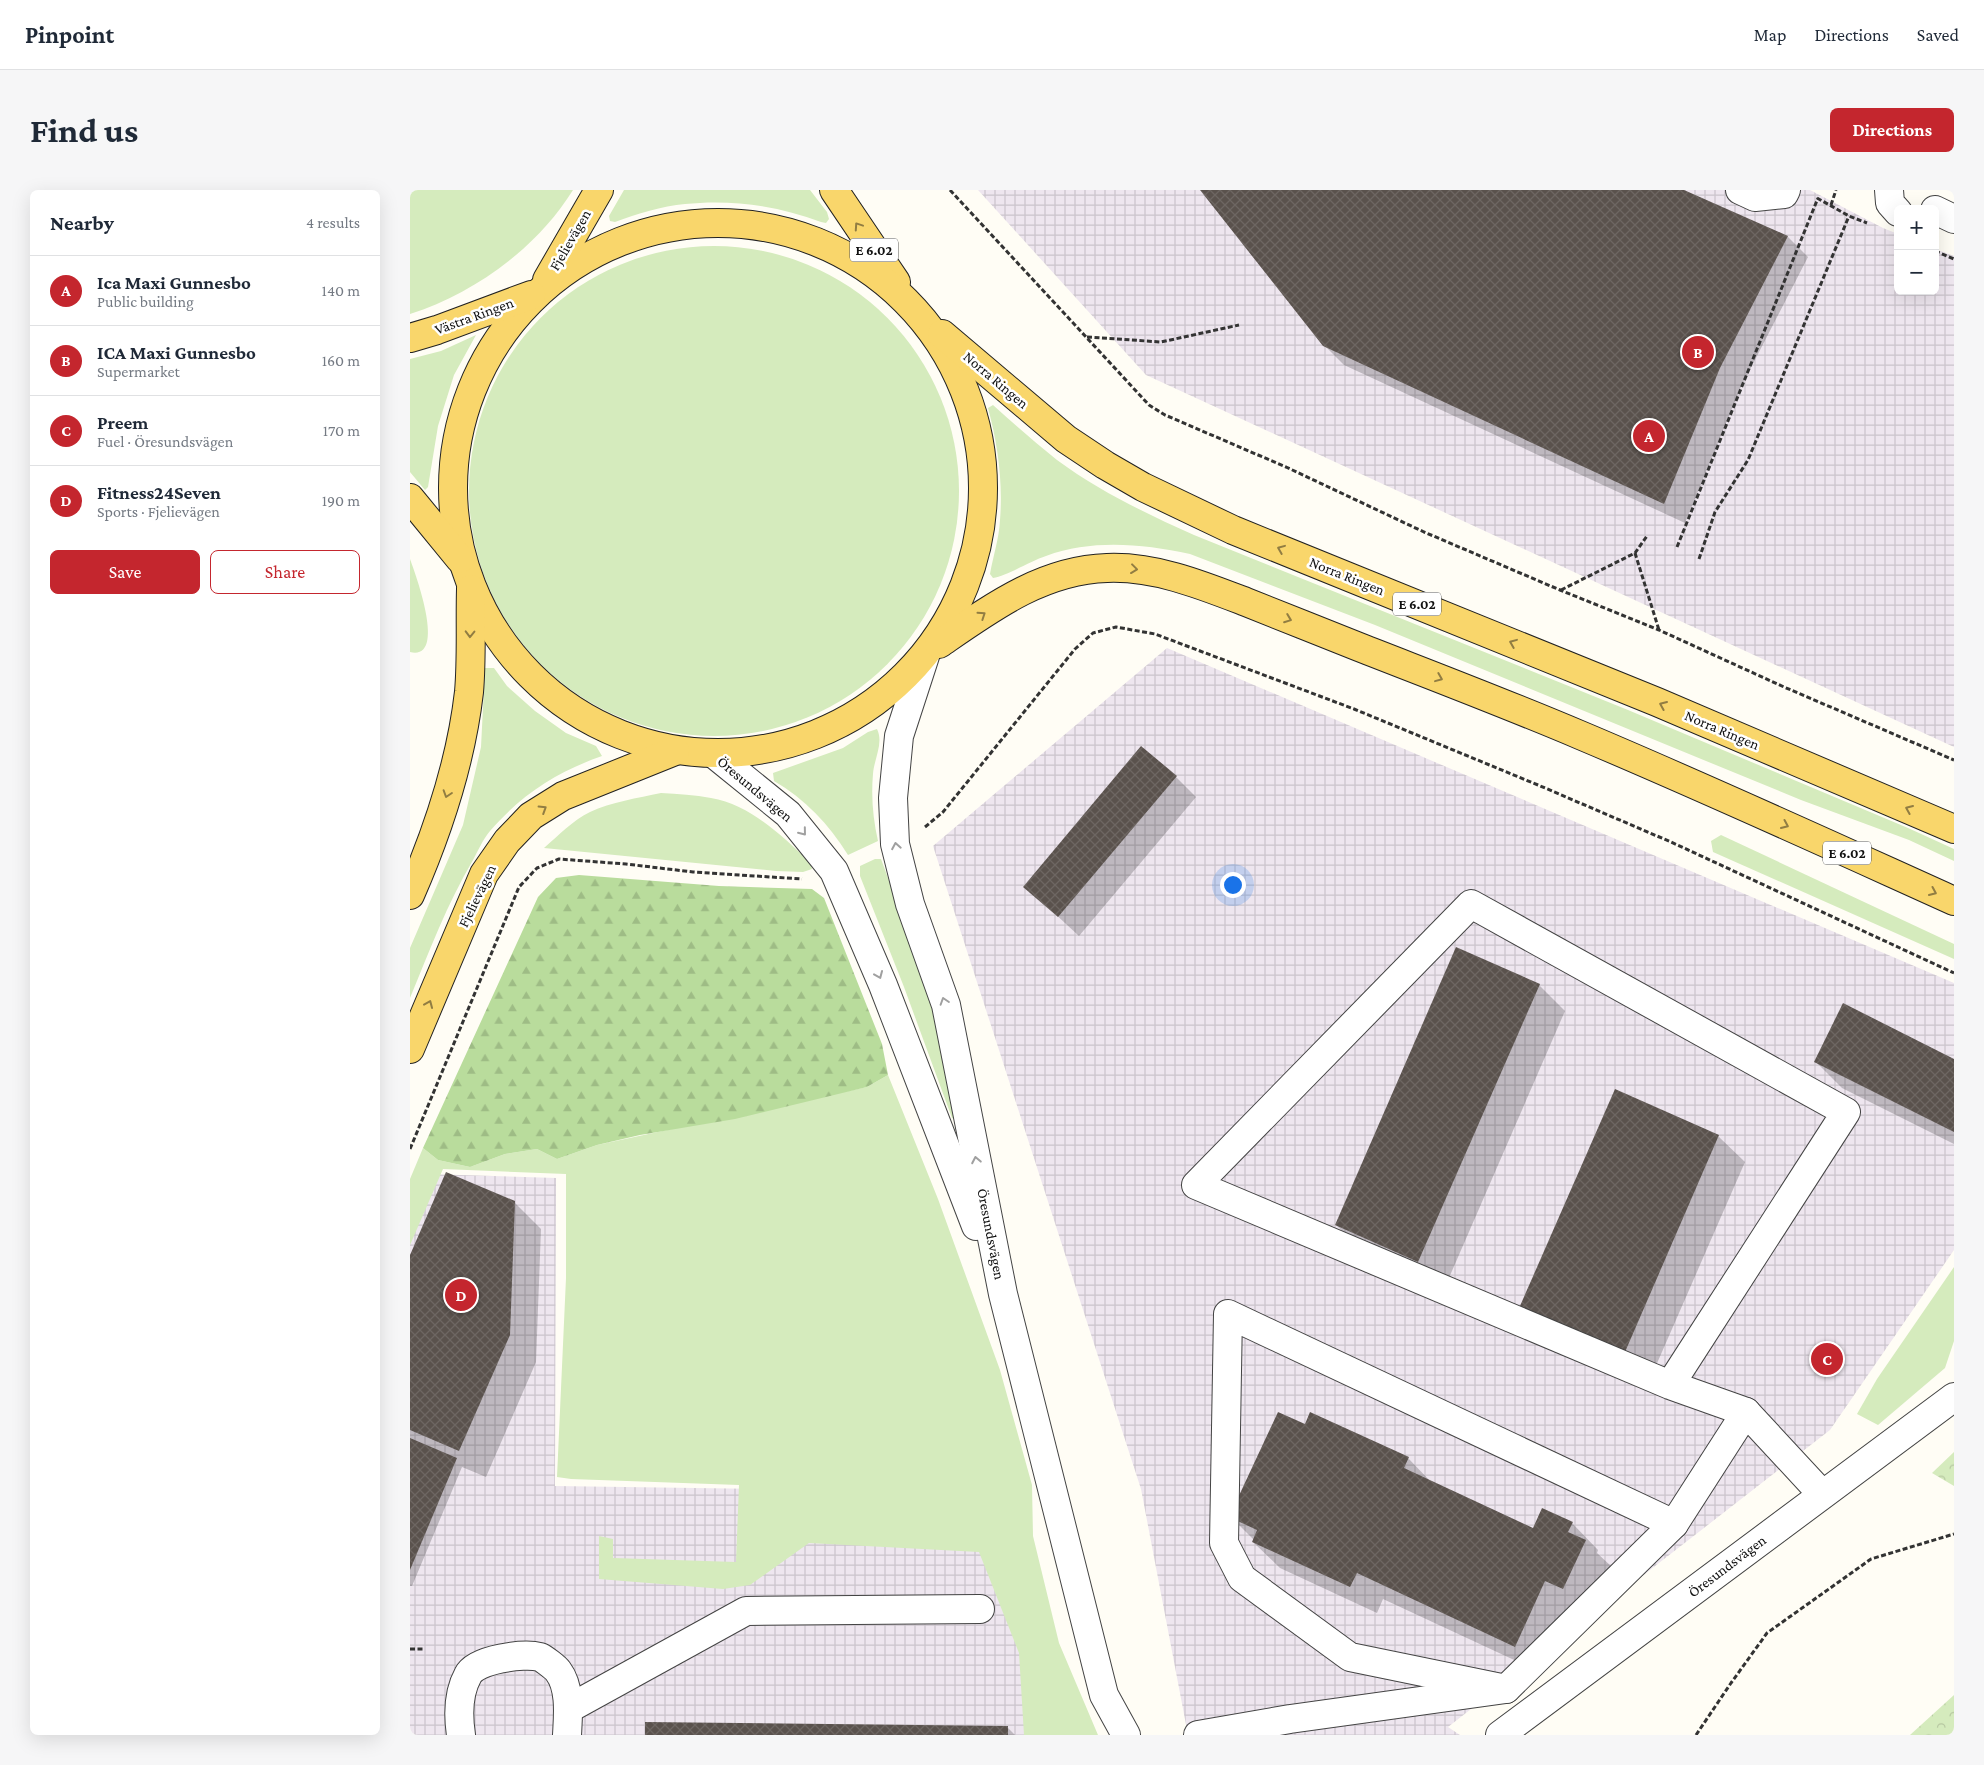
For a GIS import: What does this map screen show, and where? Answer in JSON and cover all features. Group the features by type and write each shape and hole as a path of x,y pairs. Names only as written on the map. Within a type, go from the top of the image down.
{"main road":[{"name":"Fjelievägen","path":"539,291 599,190"},
{"name":"E 6.02","path":"834,190 917,312"},
{"path":"410,498 467,574 496,634 518,663 551,695 589,721 631,739 675,751 714,754 754,752 793,744 831,730 866,710 897,685 926,654 950,618 967,581 979,542 984,502 983,461 975,421 962,382 943,346 917,312 888,284 857,262 824,244 788,232 760,226 713,222 675,226 638,234 603,248 570,267 539,291 512,320 491,350 474,382 462,417 455,453 452,489 455,526 467,574 469,691 454,770 435,831 410,895"},
{"name":"Västra Ringen","path":"410,338 437,330 539,291"},
{"name":"Norra Ringen","path":"917,312 1066,439 1105,465 1159,495 1233,530 1657,702 1954,829"},
{"name":"E 6.02","path":"926,654 1004,601 1038,582 1054,576 1072,571 1107,568 1124,568 1158,573 1228,596 1577,733 1741,804 1954,901"},
{"name":"Fjelievägen","path":"410,1048 484,874 507,841 531,816 563,796 675,751"}],"street":[{"path":"1740,190 1754,197 1797,192"},
{"path":"1889,190 1890,203 1894,208"},
{"path":"1933,205 1937,195 1936,190"},
{"path":"1939,212 1954,219"},
{"name":"Öresundsvägen","path":"926,654 898,736 893,798 895,844 910,904 946,1005 1002,1294"},
{"name":"Öresundsvägen","path":"714,754 788,814 834,871 883,984 1002,1294"},
{"path":"1670,1385 1846,1112 1471,904 1196,1185 1670,1385 1746,1412 1822,1494"},
{"path":"1002,1294 1104,1695 1126,1735"},
{"path":"1506,1689 1350,1657 1242,1578 1224,1543 1228,1314 1674,1524"},
{"name":"Öresundsvägen","path":"1500,1735 1954,1397"},
{"path":"1198,1735 1290,1719 1506,1689 1674,1524 1746,1412"},
{"path":"461,1735 459,1700 468,1673 486,1662 509,1657 540,1657 558,1671 564,1686 568,1722 746,1611 980,1609"}],"path":[{"path":"950,190 1149,405 1166,415 1286,466 1424,532 1659,630 1784,687 1954,760"},
{"path":"1831,205 1836,190"},
{"path":"1797,192 1818,198 1849,216 1874,226"},
{"path":"1677,547 1818,198"},
{"path":"1699,559 1715,512 1748,460 1849,216"},
{"path":"1939,253 1954,259"},
{"path":"1086,337 1161,342 1239,325"},
{"path":"1560,590 1635,553 1647,536"},
{"path":"1635,553 1659,630"},
{"path":"895,844 920,830 943,812 1075,650 1093,633 1116,627 1155,634 1354,709 1529,781 1672,842 1954,973"},
{"path":"410,1149 519,887 537,868 559,859 693,872 804,879 834,871"},
{"path":"1696,1735 1768,1633 1871,1559 1954,1534"},
{"path":"410,1649 425,1649"}],"shaded area":[{"path":"978,190 1810,190 1894,232 1894,295 1939,295 1939,250 1954,256 1954,747 1146,375"},
{"path":"1167,648 1954,983 1954,1250 1830,1430 1448,1727 1460,1735 1188,1735 1141,1489 933,846"},
{"path":"426,1174 556,1178 555,1486 973,1492 1057,1735 410,1735 410,1210"}],"green space":[{"path":"410,190 573,190 541,231 502,266 458,294 410,314"},
{"path":"624,190 810,190 827,212 829,219 826,223 771,208 720,202 676,205 615,222 610,221 609,216"},
{"path":"714,246 762,250 808,264 850,287 888,317 918,355 941,397 955,443 959,491 955,539 941,585 918,627 888,665 850,695 808,718 762,732 714,736 666,732 620,718 578,695 540,665 510,627 487,585 473,539 469,491 473,443 487,397 510,355 540,317 578,287 620,264 666,250"},
{"path":"476,335 454,375 438,426 428,487 425,490 410,472 410,359 441,351"},
{"path":"993,405 1057,460 1073,471 1106,492 1159,519 1194,535 1628,710 1908,828 1954,849 1954,861 1909,840 1801,800 1375,625 1190,554 1136,546 1100,545 1082,547 1046,556 993,578 990,574 999,527 1001,492 995,436 988,408"},
{"path":"410,559 422,597 428,630 427,643 421,651 410,652"},
{"path":"485,668 494,668 507,686 535,711 566,733 596,746 602,756 570,769 541,786 515,806 487,834 447,911 410,998 410,948 463,825 481,747"},
{"path":"877,729 879,745 872,791 878,841 848,855 816,813 774,781 773,773 843,748 868,732"},
{"path":"661,793 711,798 726,802 753,814 777,832 810,862 812,869 803,872 776,871 544,848 571,824 590,812 616,803"},
{"path":"1721,835 1954,944 1954,959 1713,852 1711,841"},
{"path":"875,859 881,859 933,1000 960,1122 952,1118 904,987 860,876 860,866"},
{"path":"579,875 719,886 812,889 824,898 882,1044 888,1075 867,1087 735,1119 640,1135 597,1145 557,1159 537,1149 505,1154 470,1167 438,1160 423,1148 538,897 556,878"},
{"path":"888,1075 938,1199 1000,1370 1032,1485 1033,1536 1059,1643 1098,1735 1024,1735 1019,1653 979,1552 809,1543 750,1585 723,1589 599,1579 599,1536 613,1539 613,1558 736,1562 739,1485 557,1477 566,1278 566,1174 443,1169 410,1245 410,1179 423,1148 438,1160 470,1167 505,1154 537,1149 557,1159 597,1145 867,1087"},
{"path":"1954,1267 1954,1341 1945,1368 1878,1425 1857,1414 1877,1379"},
{"path":"1954,1452 1954,1486 1932,1473"},
{"path":"1954,1695 1954,1735 1910,1735"}],"building":[{"path":"1200,190 1684,190 1788,236 1720,368 1664,504 1323,346"},
{"path":"1141,746 1177,776 1058,917 1023,887"},
{"path":"1456,947 1540,984 1418,1262 1335,1225"},
{"path":"1843,1003 1954,1059 1954,1132 1814,1062"},
{"path":"1615,1089 1719,1135 1625,1352 1520,1306"},
{"path":"446,1172 515,1201 510,1335 459,1451 410,1430 410,1255"},
{"path":"1278,1412 1305,1424 1310,1412 1409,1457 1404,1468 1533,1528 1542,1508 1573,1522 1568,1532 1586,1540 1563,1589 1545,1581 1515,1647 1357,1573 1350,1587 1252,1542 1257,1530 1229,1517"},
{"path":"410,1438 457,1458 410,1570"},
{"path":"645,1722 1008,1726 1008,1735 645,1735"}],"place":[{"name":"ICA Maxi Gunnesbo","path":"1698,352"},
{"name":"Ica Maxi Gunnesbo","path":"1649,436"},
{"name":"Fitness24Seven","path":"461,1295"},
{"name":"Preem","path":"1827,1359"}]}
